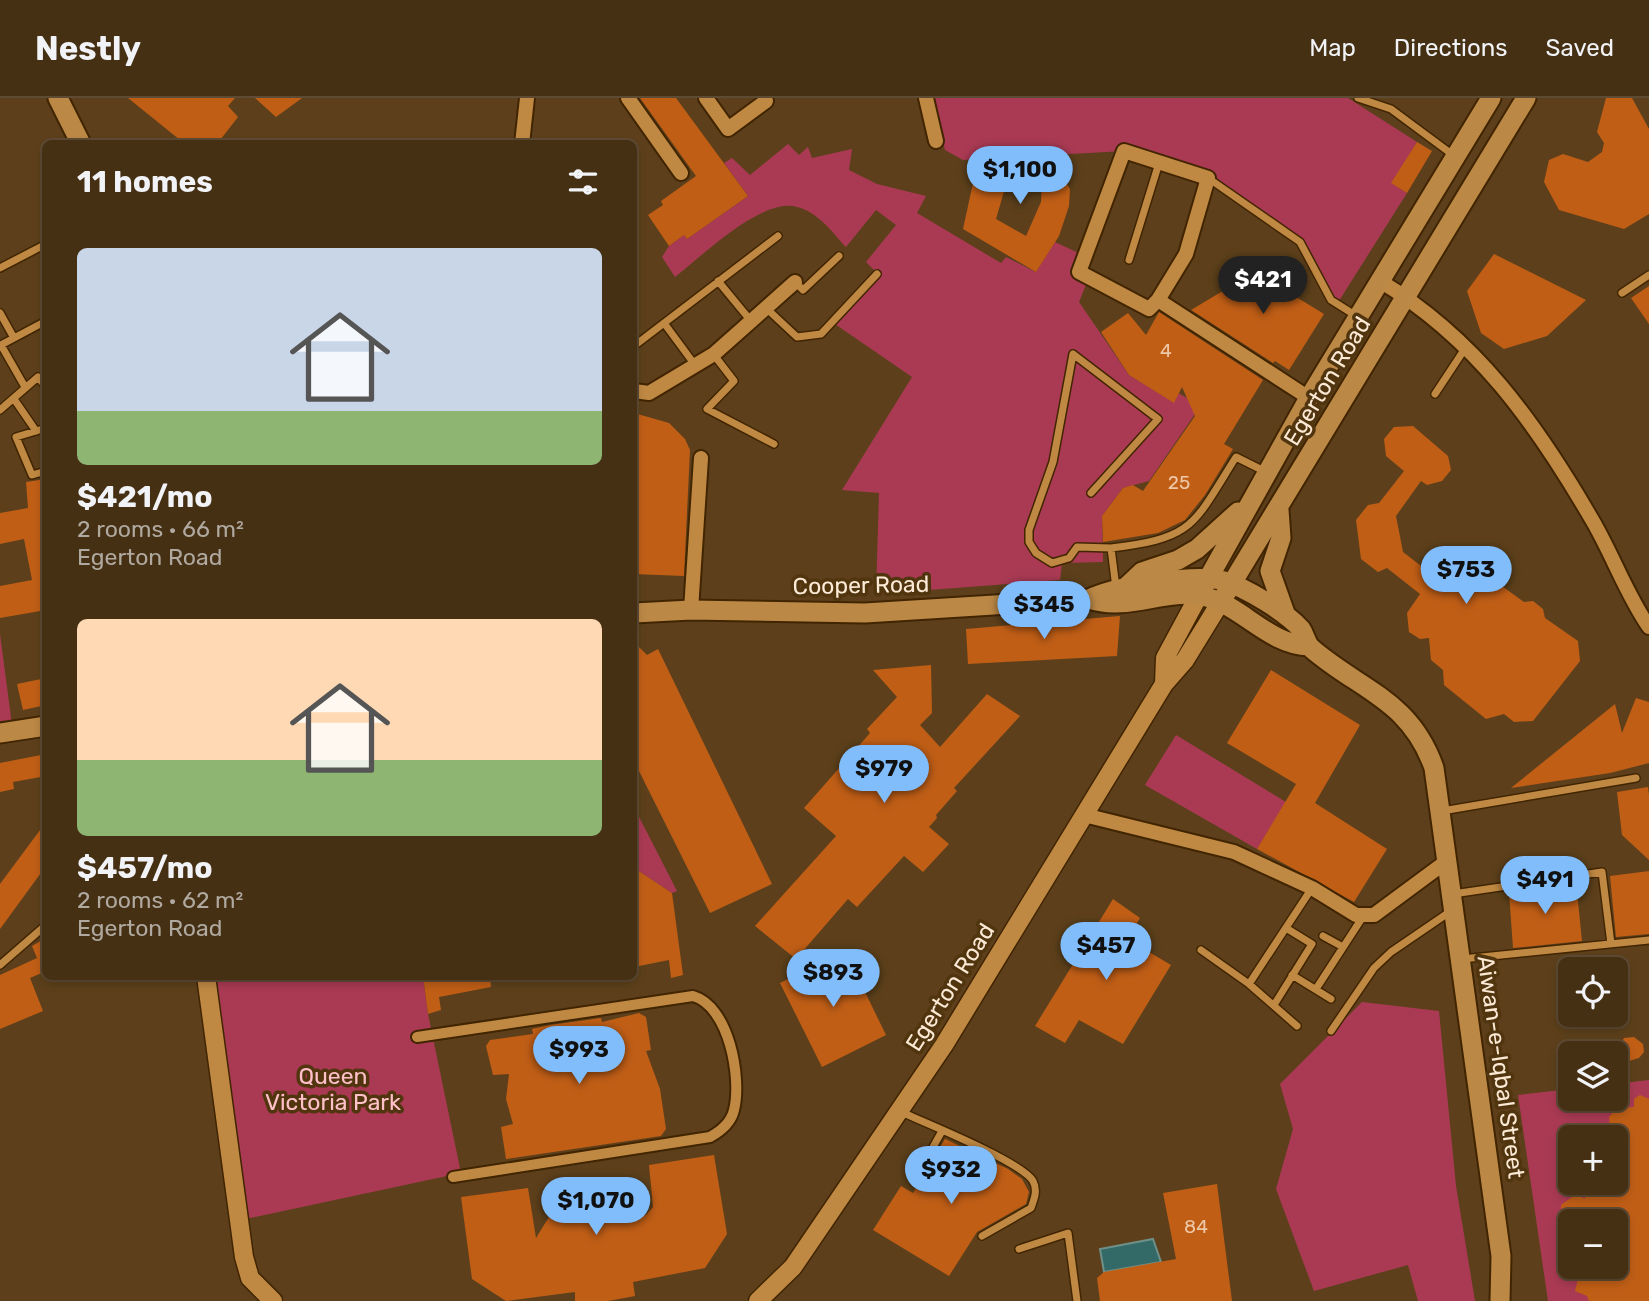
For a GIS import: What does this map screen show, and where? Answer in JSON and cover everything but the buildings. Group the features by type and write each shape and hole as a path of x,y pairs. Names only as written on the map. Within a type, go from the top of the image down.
{"main road":[{"path":"58,98 79,140"},
{"name":"Egerton Road","path":"1203,587 1266,472 1491,98"},
{"name":"Egerton Road","path":"1220,603 1279,510 1526,98"},
{"path":"1121,588 1142,572 1178,560 1197,549 1251,500"},
{"path":"1279,510 1281,538 1270,571 1286,617"},
{"name":"Aiwan-e-Iqbal Street","path":"1203,587 1233,585 1286,617 1301,630 1309,646 1362,682 1409,722 1429,752 1454,901 1501,1256 1500,1301"},
{"name":"Cooper Road","path":"1089,599 1108,605 1203,587"},
{"name":"Cooper Road","path":"637,613 691,610 865,613 1089,599 1121,588 1203,587"},
{"name":"Aiwan-e-Iqbal Street","path":"1203,587 1220,603 1290,646 1309,646"},
{"path":"0,733 42,727"},
{"path":"1501,1256 1514,1301"}],"street":[{"path":"522,140 527,98"},
{"path":"628,98 681,173"},
{"path":"706,98 728,129 766,100"},
{"path":"926,98 936,141"},
{"path":"1124,151 1209,178 1186,254 1158,300 1149,309 1079,272 1124,151"},
{"path":"1380,281 1432,315 1466,346 1507,390 1591,517 1649,627"},
{"path":"637,391 649,393 714,354 795,282"},
{"path":"1158,300 1310,398"},
{"path":"691,610 701,458"},
{"name":"Egerton Road","path":"1164,684 1165,658 1203,587"},
{"name":"Egerton Road","path":"758,1301 793,1266 901,1111 1164,684 1185,660 1220,603"},
{"path":"1084,815 1234,852 1312,888 1356,915 1374,915 1447,861"},
{"path":"207,980 246,1265 250,1278 273,1301"},
{"path":"418,1037 693,996 708,1002 728,1037 734,1063 734,1111 728,1124 710,1137 453,1177"}],"lane":[{"path":"1358,98 1391,109 1457,158"},
{"path":"1129,260 1160,162"},
{"path":"1209,178 1300,242 1331,300 1358,317"},
{"path":"637,344 778,236"},
{"path":"0,268 42,246"},
{"path":"795,282 803,290 839,256"},
{"path":"766,308 797,337 821,334 877,274"},
{"path":"1622,293 1649,275"},
{"path":"718,281 751,321"},
{"path":"0,313 15,338"},
{"path":"25,387 0,345 42,323"},
{"path":"664,323 695,365"},
{"path":"1435,394 1466,346"},
{"path":"714,354 734,381 707,409 774,444"},
{"path":"1091,493 1158,419 1073,354 1053,462 1031,519 1029,542 1036,553 1052,563 1069,558 1077,547 1111,548 1156,543 1180,532 1200,514 1236,457 1266,472"},
{"path":"0,410 37,377 42,383"},
{"path":"14,399 36,431"},
{"path":"42,429 16,437 32,475 42,472"},
{"path":"1111,548 1121,588"},
{"path":"1441,811 1636,778"},
{"path":"1331,1031 1374,968 1454,901 1602,872 1611,944"},
{"path":"1249,984 1312,888"},
{"path":"1317,989 1364,915"},
{"path":"0,965 42,928"},
{"path":"1274,1005 1312,944 1286,928"},
{"path":"1323,936 1343,947"},
{"path":"1461,959 1649,940"},
{"path":"1201,950 1249,984 1297,1026"},
{"path":"1292,975 1331,999"},
{"path":"901,1111 1015,1166 1033,1182 1036,1193 1031,1208 982,1236"},
{"path":"923,1165 942,1130"},
{"path":"1019,1249 1068,1233 1077,1301"}],"green space":[{"path":"933,98 1348,98 1417,142 1392,183 1407,193 1337,304 1300,242 1212,180 1124,151 963,160 945,150"},
{"path":"788,144 799,155 808,147 812,158 852,149 849,170 877,184 926,196 917,213 1001,263 1006,257 1036,272 1055,242 1085,256 1089,277 1079,302 1129,375 1173,402 1178,393 1187,398 1195,414 1149,481 1123,488 1102,516 1103,562 1062,563 1060,580 876,594 879,493 842,490 912,377 832,322 877,273 866,262 896,225 876,210 846,247 812,213 797,207 783,206 750,219 733,230 675,277 662,257 669,246 684,235 687,239 748,196 724,163 732,158 750,175"},
{"path":"0,634 12,725 0,726"},
{"path":"1176,735 1286,802 1257,849 1145,785"},
{"path":"637,813 677,891 672,893 637,872"},
{"name":"Queen Victoria Park","path":"206,980 423,980 461,1173 241,1220"},
{"path":"1362,1002 1439,1011 1456,1186 1475,1301 1418,1301 1408,1265 1314,1291 1276,1189 1293,1129 1280,1084"},
{"path":"1649,1080 1649,1301 1548,1301 1518,1095 1558,1090 1558,1111 1628,1111 1628,1082"}],"water":[{"path":"1153,1239 1161,1262 1104,1272 1100,1249"}]}
